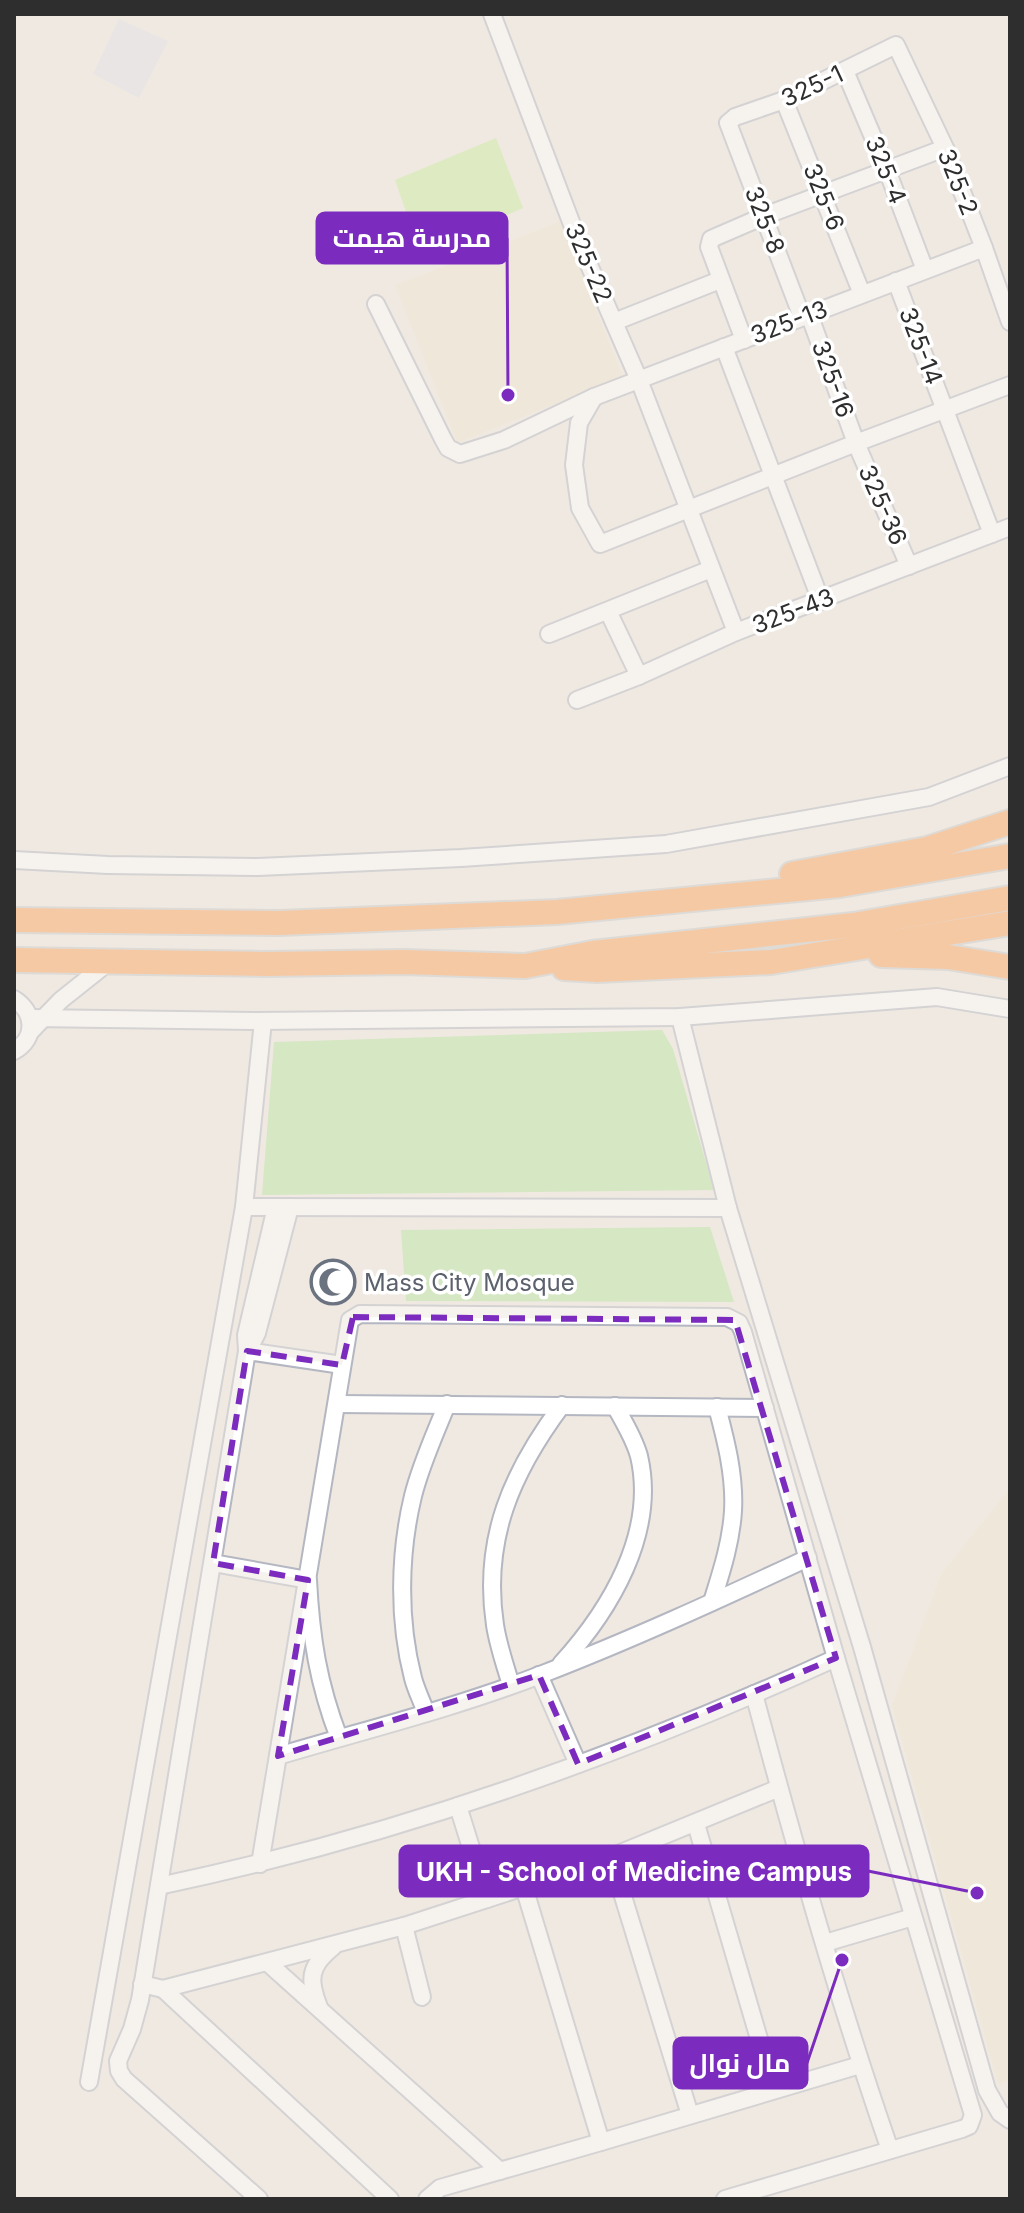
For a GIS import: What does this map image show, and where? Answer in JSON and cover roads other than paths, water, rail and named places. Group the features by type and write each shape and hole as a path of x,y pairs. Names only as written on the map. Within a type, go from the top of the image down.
{"highway":[{"path":"557,912 886,858 927,849 1010,822"},
{"path":"14,920 279,923 557,912 840,885 1010,853"},
{"path":"525,966 593,953 853,925 1010,898"},
{"path":"783,960 1010,923"},
{"path":"14,960 266,964 404,962 597,970 910,955 948,957 1010,967"}],"street":[{"name":"325-22","path":"492,14 576,235 639,380 736,632"},
{"name":"325-1","path":"728,123 735,117 784,100 896,45"},
{"name":"325-2","path":"896,45 945,148 1010,322"},
{"name":"325-4","path":"845,71 925,270"},
{"name":"325-6","path":"784,100 862,294"},
{"name":"325-8","path":"728,123 806,316"},
{"path":"744,340 720,280 709,242 764,216 945,148"},
{"name":"325-13","path":"376,304 448,448 460,454 504,440 594,397 984,248"},
{"path":"614,322 720,280"},
{"name":"325-14","path":"896,281 992,534"},
{"name":"325-16","path":"806,316 856,443"},
{"path":"724,347 821,601"},
{"path":"594,397 579,423 574,465 580,508 600,544 1010,385"},
{"name":"325-36","path":"856,443 909,566"},
{"name":"325-43","path":"577,700 736,632 1010,527"},
{"path":"549,634 711,569"},
{"path":"608,611 639,676"},
{"path":"14,860 258,867 461,858 666,844 929,797 1010,766"},
{"path":"14,1051 27,1040 34,1022 110,961"},
{"path":"34,1022 680,1017 937,997 1010,1009"},
{"path":"14,999 34,1022"},
{"path":"680,1017 728,1208 862,1647 987,2090 1000,2113 1010,2120"},
{"path":"89,2082 244,1207 263,1021"},
{"path":"244,1207 728,1208"},
{"path":"259,2199 121,2075 118,2066 132,2029 142,1984 247,1351 257,1333 283,1207"},
{"path":"260,1864 342,1365 353,1317 360,1314 727,1317 735,1320 742,1327 836,1658 973,2115 966,2128 725,2199"},
{"path":"247,1351 342,1365"},
{"path":"337,1404 765,1408"},
{"path":"426,1713 413,1678 403,1613 403,1573 413,1497 447,1404"},
{"path":"511,1685 495,1624 493,1566 497,1537 505,1504 519,1471 562,1405"},
{"path":"558,1667 578,1645 604,1607 631,1555 638,1532 643,1503 639,1456 615,1406"},
{"path":"712,1602 729,1543 733,1512 731,1468 717,1407"},
{"path":"278,1756 426,1713 539,1675 808,1558"},
{"path":"213,1563 308,1580"},
{"path":"308,1580 316,1668 339,1738"},
{"path":"159,1886 260,1864 458,1806 578,1764 836,1658"},
{"path":"539,1675 578,1764"},
{"path":"754,1694 860,2065 890,2150"},
{"path":"142,1984 163,1989 404,1926 611,1857 779,1788"},
{"path":"458,1806 487,1899"},
{"path":"696,1824 774,2090"},
{"path":"611,1857 690,2115"},
{"path":"524,1887 601,2142"},
{"path":"825,1943 913,1917"},
{"path":"404,1926 422,1997"},
{"path":"320,2008 311,1985 313,1973 320,1959 340,1943"},
{"path":"268,1963 500,2171"},
{"path":"163,1989 390,2199"},
{"path":"427,2199 440,2188 860,2065"}],"place":[{"name":"مدرسة هيمت","path":"508,395"},
{"name":"Mass City Mosque","path":"333,1282"},
{"name":"UKH - School of Medicine Campus","path":"977,1893"},
{"name":"مال نوال","path":"842,1960"}]}
